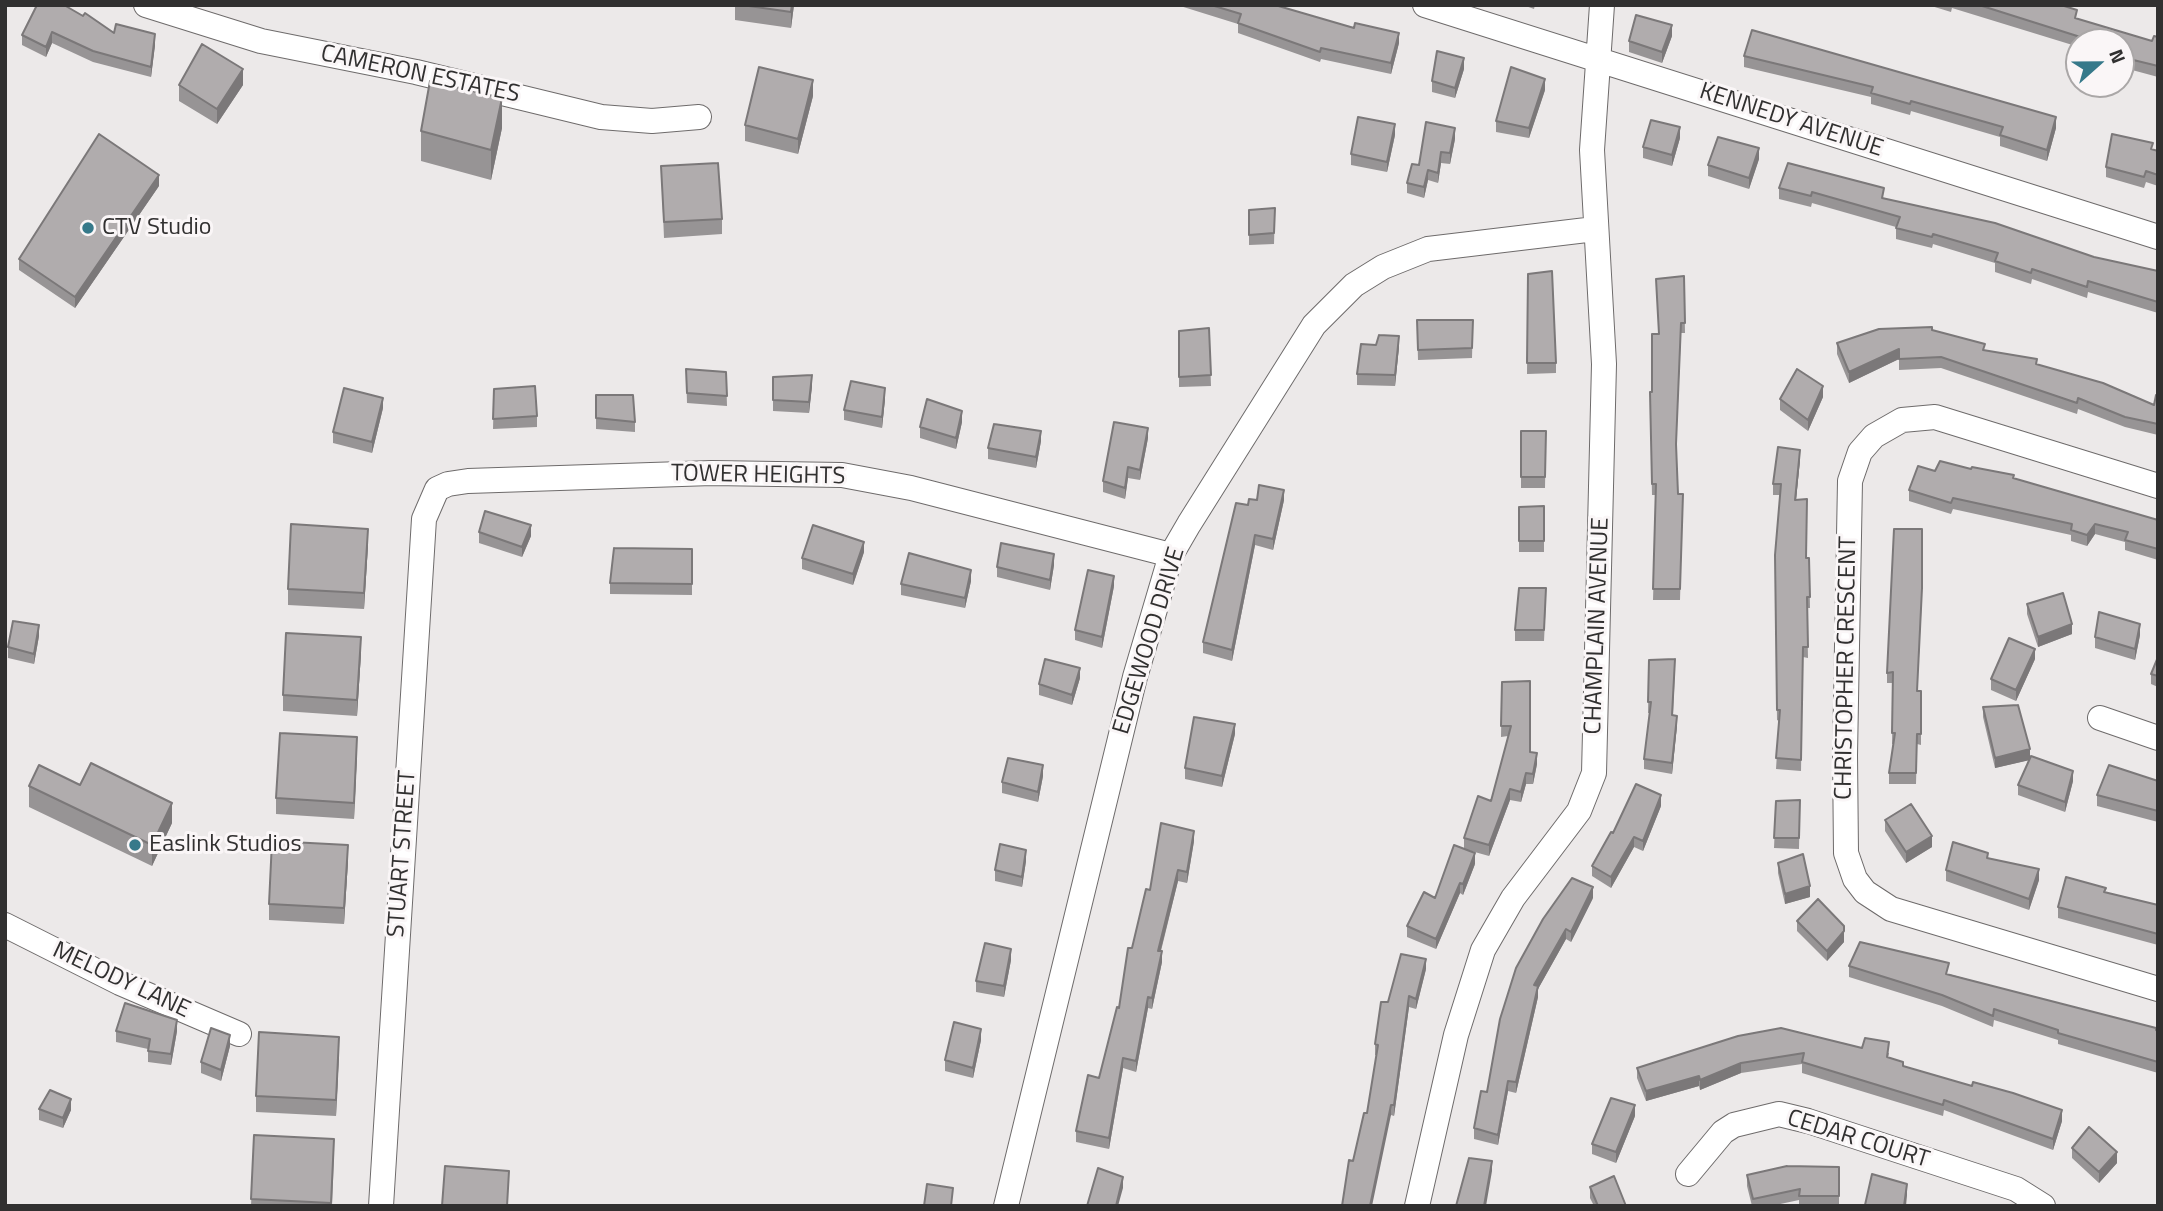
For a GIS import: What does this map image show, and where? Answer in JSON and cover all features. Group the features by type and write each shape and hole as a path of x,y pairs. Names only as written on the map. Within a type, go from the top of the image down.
{"street":[{"name":"CAMERON ESTATES","path":"146,5 261,41 416,72 601,117 652,121 699,117"},
{"name":"KENNEDY AVENUE","path":"1425,5 2158,237"},
{"name":"CHAMPLAIN AVENUE","path":"1417,1206 1456,1035 1483,950 1513,898 1579,811 1594,773 1604,364 1591,150 1602,5"},
{"name":"EDGEWOOD DRIVE","path":"1006,1206 1133,685 1171,555 1314,325 1354,285 1383,267 1428,249 1595,229"},
{"name":"CHRISTOPHER CRESCENT","path":"2158,486 1942,419 1910,418 1874,436 1860,452 1850,481 1845,755 1846,853 1854,879 1865,892 1891,909 2158,989"},
{"name":"TOWER HEIGHTS","path":"429,502 440,487 460,482 712,474 842,475 911,488 1171,555"},
{"name":"STUART STREET","path":"381,1206 424,519 429,502"},
{"path":"2100,718 2158,738"},
{"name":"MELODY LANE","path":"5,925 120,983 239,1034"},
{"name":"CEDAR COURT","path":"1688,1174 1723,1132 1734,1125 1779,1114 2016,1189 2043,1206"}],"building":[{"path":"37,5 64,5 83,16 85,13 114,33 116,24 155,34 151,67 93,51 52,32 46,47 22,35"},
{"path":"742,5 792,5 791,12"},
{"path":"1211,5 1275,5 1354,28 1355,23 1399,33 1391,63 1321,48 1320,52 1238,23 1241,14"},
{"path":"1979,5 2061,5 2077,10 2075,18 2108,28 2065,28 2065,32"},
{"path":"1636,15 1672,25 1662,52 1629,41"},
{"path":"1752,30 2056,117 2047,150 2000,135 2003,127 1911,101 1910,104 1871,93 1873,87 1744,56"},
{"path":"2135,36 2152,41 2154,36 2158,37 2158,66 2135,60"},
{"path":"202,44 243,69 217,109 179,85"},
{"path":"1437,51 1464,58 1455,88 1432,81"},
{"path":"759,67 813,80 798,139 745,125"},
{"path":"1511,67 1545,79 1529,128 1496,121"},
{"path":"430,81 502,98 491,150 421,131"},
{"path":"1358,117 1395,124 1387,162 1351,154"},
{"path":"1651,120 1680,127 1672,155 1643,147"},
{"path":"1426,122 1455,128 1450,153 1441,152 1438,173 1428,170 1424,187 1407,183 1412,164 1419,165"},
{"name":"CTV Studio","path":"99,134 159,175 75,297 19,259"},
{"path":"2112,134 2153,143 2151,149 2158,151 2158,175 2146,171 2144,177 2106,167"},
{"path":"1718,137 1759,148 1749,178 1708,165"},
{"path":"718,163 722,219 664,222 661,166"},
{"path":"1788,163 1884,188 1882,198 1995,223 2094,257 2158,271 2158,302 2088,281 2087,287 2032,269 2031,273 1995,261 1998,253 1933,234 1932,237 1896,228 1900,217 1812,192 1811,196 1779,188"},
{"path":"1275,208 1274,233 1249,235 1249,210"},
{"path":"1552,271 1556,363 1527,363 1528,274"},
{"path":"1684,276 1685,323 1681,323 1676,444 1678,494 1683,494 1680,589 1653,589 1656,484 1652,484 1650,392 1652,334 1659,334 1656,279"},
{"path":"1417,320 1473,320 1472,348 1418,350"},
{"path":"1932,327 1932,330 1985,344 1983,350 2037,359 2036,364 2103,383 2154,405 2156,395 2158,424 2125,417 2078,398 2077,403 1941,357 1899,359 1899,349 1849,372 1837,343 1879,329"},
{"path":"1209,328 1211,375 1179,377 1179,331"},
{"path":"1379,335 1399,336 1395,375 1357,374 1361,344 1376,345"},
{"path":"686,369 726,372 727,396 687,393"},
{"path":"1797,369 1823,386 1808,420 1780,399"},
{"path":"812,375 809,402 773,400 773,377"},
{"path":"851,381 885,388 882,417 844,410"},
{"path":"535,386 537,416 493,419 494,389"},
{"path":"344,388 383,398 372,442 333,432"},
{"path":"596,395 633,395 635,422 596,418"},
{"path":"927,399 962,411 956,438 920,427"},
{"path":"1114,422 1148,428 1140,470 1128,467 1125,488 1103,481"},
{"path":"994,424 1041,431 1036,457 988,448"},
{"path":"1521,431 1546,431 1545,477 1521,477"},
{"path":"1778,447 1800,450 1795,500 1807,499 1806,558 1809,558 1810,597 1807,597 1808,647 1803,647 1801,760 1776,758 1780,710 1777,710 1775,555 1781,484 1773,484"},
{"path":"1940,461 2014,475 2013,478 2158,520 2158,549 2125,540 2128,532 2095,524 2087,535 2071,530 2072,524 1953,498 1951,503 1909,490 1918,466 1935,471"},
{"path":"1259,485 1284,490 1273,539 1255,535 1232,650 1203,642 1236,503 1248,505 1249,499 1257,500"},
{"path":"1544,506 1544,541 1519,541 1519,507"},
{"path":"485,511 531,525 522,547 479,532"},
{"path":"291,524 368,529 364,593 288,589"},
{"path":"813,525 864,542 853,574 802,558"},
{"path":"1894,529 1922,529 1917,691 1921,691 1921,734 1917,734 1916,773 1889,773 1895,733 1892,733 1893,672 1887,673"},
{"path":"1001,543 1054,554 1050,580 997,567"},
{"path":"614,548 692,549 692,584 610,583"},
{"path":"909,553 971,570 965,598 901,584"},
{"path":"1088,570 1114,576 1102,637 1075,630"},
{"path":"1519,588 1546,588 1544,630 1515,630"},
{"path":"2063,593 2072,624 2038,637 2027,604"},
{"path":"2099,612 2140,624 2135,649 2095,637"},
{"path":"13,621 39,625 34,654 8,647"},
{"path":"286,633 361,637 357,700 283,695"},
{"path":"2009,638 2035,649 2016,690 1991,679"},
{"path":"2158,657 2158,676 2151,674"},
{"path":"1045,659 1080,668 1072,695 1039,684"},
{"path":"1675,659 1672,715 1677,716 1672,763 1644,759 1651,702 1648,702 1649,660"},
{"path":"1530,681 1530,752 1537,753 1533,774 1526,773 1521,792 1510,789 1489,845 1464,838 1478,796 1491,801 1511,726 1501,726 1502,682"},
{"path":"2018,705 2030,749 1995,758 1983,707"},
{"path":"1194,717 1235,724 1222,776 1185,768"},
{"path":"280,733 357,737 354,803 276,798"},
{"path":"2031,756 2073,771 2065,802 2018,785"},
{"path":"1008,758 1043,765 1038,792 1002,782"},
{"path":"91,763 172,803 152,845 29,786 39,765 80,785"},
{"path":"2109,765 2158,781 2158,811 2097,795"},
{"path":"1636,784 1661,795 1643,841 1634,837 1611,877 1592,866 1611,832 1613,833"},
{"path":"1800,800 1799,838 1774,838 1776,801"},
{"path":"1911,804 1932,836 1906,852 1885,820"},
{"path":"1161,823 1194,831 1187,872 1178,870 1158,951 1162,951 1152,998 1148,997 1136,1061 1123,1058 1109,1138 1076,1131 1088,1075 1099,1078 1117,1007 1119,1008 1128,948 1132,948 1146,889 1150,890"},
{"path":"272,841 348,845 344,908 269,904"},
{"path":"1953,842 1988,853 1987,858 2039,869 2029,899 1946,870"},
{"path":"1000,844 1026,850 1022,877 995,870"},
{"path":"1454,845 1475,853 1436,939 1407,926 1424,892 1435,898"},
{"path":"1803,854 1810,886 1785,894 1778,863"},
{"path":"2066,877 2106,888 2104,892 2158,905 2158,934 2058,907"},
{"path":"1572,878 1593,887 1571,932 1566,929 1534,985 1538,986 1516,1082 1508,1081 1498,1135 1474,1128 1481,1091 1487,1092 1500,1019 1516,968 1543,919"},
{"path":"1818,899 1844,926 1844,931 1827,951 1797,921"},
{"path":"1860,942 1949,963 1946,974 2156,1028 2158,1062 2058,1033 2058,1030 1994,1009 1993,1016 1942,995 1849,966"},
{"path":"985,943 1011,949 1004,986 976,981"},
{"path":"1401,954 1426,959 1416,999 1409,996 1394,1105 1391,1105 1370,1206 1342,1206 1349,1160 1353,1161 1364,1113 1367,1113 1378,1045 1375,1044 1381,1002 1388,1002"},
{"path":"125,1003 177,1020 171,1054 148,1051 150,1039 116,1031"},
{"path":"954,1022 981,1029 973,1068 945,1060"},
{"path":"211,1028 230,1035 221,1070 201,1062"},
{"path":"1781,1028 1862,1048 1865,1038 1889,1042 1887,1057 1903,1062 1903,1066 1972,1086 1973,1082 2013,1093 2062,1110 2053,1139 1944,1100 1943,1105 1802,1062 1804,1053 1741,1063 1700,1080 1699,1076 1646,1091 1637,1068 1738,1036"},
{"path":"259,1032 339,1037 336,1100 256,1096"},
{"path":"50,1090 71,1099 63,1118 39,1109"},
{"path":"1611,1098 1635,1105 1616,1152 1592,1144"},
{"path":"2089,1127 2117,1152 2099,1172 2072,1148"},
{"path":"254,1135 334,1139 331,1203 251,1199"},
{"path":"1469,1158 1492,1161 1484,1206 1456,1206"},
{"path":"445,1166 509,1171 507,1206 442,1206"},
{"path":"1787,1166 1839,1167 1839,1196 1799,1196 1800,1189 1753,1199 1747,1175"},
{"path":"1098,1168 1123,1177 1116,1206 1087,1206"},
{"path":"1872,1174 1907,1184 1904,1206 1865,1205"},
{"path":"1614,1176 1626,1206 1598,1206 1590,1187"},
{"path":"927,1184 953,1188 951,1206 924,1206"}],"place":[{"name":"CTV Studio","path":"88,228"},
{"name":"Easlink Studios","path":"135,845"}]}
